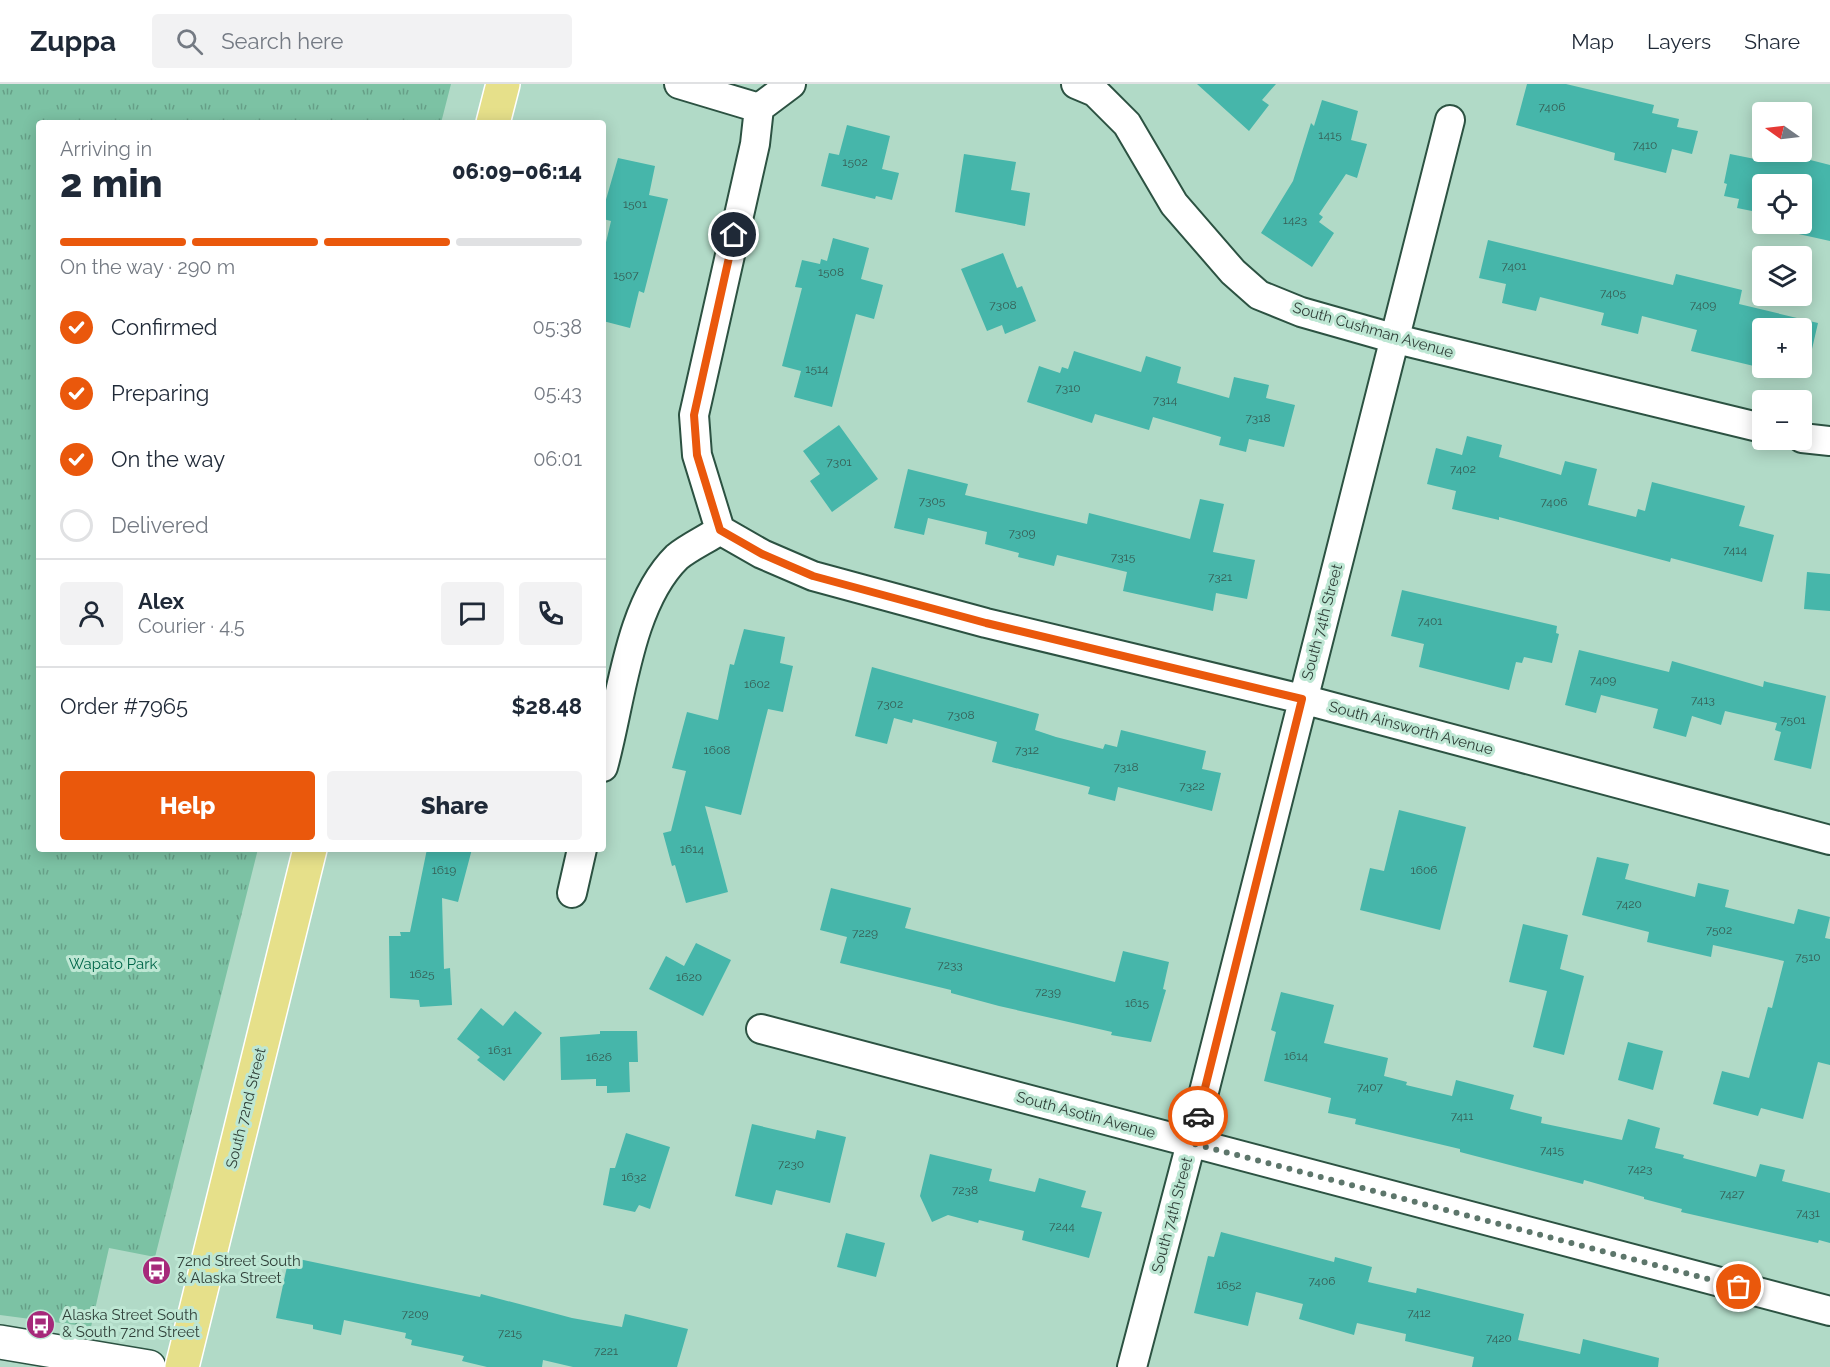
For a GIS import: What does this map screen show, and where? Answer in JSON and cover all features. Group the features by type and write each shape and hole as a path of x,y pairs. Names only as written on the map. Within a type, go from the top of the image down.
{"main road":[{"path":"494,120 503,84"},
{"name":"South 72nd Street","path":"182,1367 309,852"}],"street":[{"path":"679,84 759,108"},
{"path":"606,754 637,624 649,599 660,579 678,556 720,530 697,455 694,415 755,144 759,108 791,84"},
{"name":"South Cushman Avenue","path":"1076,84 1095,92 1121,117 1174,204 1233,272 1259,295 1301,312 1396,339 1752,426"},
{"name":"South 74th Street","path":"1132,1367 1191,1143 1450,120"},
{"path":"1812,439 1830,441"},
{"name":"South Ainsworth Avenue","path":"720,530 762,554 813,576 986,623 1302,699 1830,840"},
{"path":"572,893 581,852"},
{"name":"South Asotin Avenue","path":"761,1029 1830,1311"},
{"path":"0,1342 149,1367"}],"green space":[{"name":"Wapato Park","path":"0,84 451,84 442,120 36,120 36,852 257,852 155,1257 109,1248 91,1327 0,1315"}],"building":[{"path":"1197,84 1276,84 1262,100 1269,105 1249,131"},
{"path":"1527,84 1566,84 1654,105 1652,113 1679,119 1677,127 1698,131 1692,154 1672,149 1666,173 1614,160 1615,153 1516,125"},
{"path":"1322,100 1358,111 1351,140 1367,144 1357,178 1346,174 1319,214 1323,217 1319,222 1334,233 1312,267 1261,233 1293,181 1311,123 1314,126"},
{"path":"847,125 890,136 882,169 899,173 892,200 876,196 875,199 821,186 829,153 839,155"},
{"path":"964,154 1016,162 1011,190 1030,193 1025,226 955,212"},
{"path":"1730,154 1752,158 1752,162 1812,160 1830,165 1830,241 1798,234 1812,234 1812,174 1752,174 1752,211 1737,208 1739,199 1724,196 1727,184 1724,183"},
{"path":"618,158 655,166 649,195 668,199 644,293 639,291 630,328 606,322 606,242 611,221 606,220 606,200"},
{"path":"833,238 869,248 861,279 883,285 874,319 856,314 832,407 794,397 801,371 782,366 802,288 795,287 802,260 820,264 821,259 827,261"},
{"path":"1488,240 1673,285 1676,274 1742,290 1739,304 1797,318 1752,318 1752,366 1691,351 1697,330 1642,316 1638,334 1601,325 1604,313 1540,297 1536,311 1502,303 1506,284 1479,278"},
{"path":"1003,253 1017,288 1022,286 1036,321 1005,334 1002,325 987,331 961,269"},
{"path":"1812,322 1818,323 1812,349"},
{"path":"1074,351 1141,372 1146,356 1181,367 1177,383 1229,398 1234,377 1269,385 1266,398 1295,405 1284,447 1249,439 1246,452 1219,445 1221,437 1153,417 1149,430 1095,414 1092,423 1027,402 1039,366 1060,373 1062,367 1068,369"},
{"path":"839,425 878,479 832,512 810,481 820,474 803,451"},
{"path":"1467,436 1502,445 1499,457 1561,475 1565,461 1597,469 1588,505 1636,517 1638,509 1645,511 1652,482 1745,506 1739,526 1774,535 1762,582 1671,558 1670,562 1499,517 1499,520 1452,509 1456,491 1427,484 1436,448 1462,455"},
{"path":"908,469 968,484 965,495 1087,524 1089,513 1190,539 1200,499 1224,504 1213,552 1255,560 1247,599 1216,593 1213,611 1123,591 1127,572 1057,555 1054,566 1018,557 1019,553 985,544 987,532 928,518 924,535 894,528"},
{"path":"1807,572 1830,574 1830,611 1804,609"},
{"path":"1402,590 1557,626 1556,633 1559,634 1552,663 1524,657 1522,663 1516,662 1509,690 1419,667 1424,644 1391,636"},
{"path":"744,629 785,637 780,663 793,666 783,712 768,709 741,815 705,806 728,892 686,903 663,833 671,831 686,771 672,768 687,712 718,720 730,664 734,665"},
{"path":"1579,650 1669,672 1672,661 1763,687 1764,681 1826,696 1811,769 1774,760 1781,732 1775,730 1777,723 1725,711 1721,725 1692,716 1686,737 1653,728 1658,709 1601,695 1596,713 1565,705"},
{"path":"872,667 1039,714 1035,730 1103,749 1105,744 1117,747 1121,730 1206,751 1202,769 1221,773 1212,811 1118,787 1115,801 1088,794 1090,787 992,762 997,742 913,719 912,723 894,718 887,744 855,736"},
{"path":"1399,810 1466,827 1440,930 1360,910 1370,868 1384,871"},
{"path":"426,852 471,852 458,902 442,898 444,969 450,968 452,1005 420,1007 419,1000 390,998 389,936 401,936 400,932 410,932"},
{"path":"1597,857 1629,864 1625,879 1695,897 1698,883 1729,890 1725,907 1794,924 1798,909 1830,917 1825,938 1830,939 1830,1065 1818,1062 1803,1119 1761,1108 1758,1116 1713,1104 1722,1071 1749,1078 1768,1007 1772,1008 1784,961 1713,945 1711,957 1647,942 1649,932 1582,915"},
{"path":"831,888 911,908 905,928 1115,982 1123,951 1169,962 1163,989 1166,990 1151,1042 1111,1035 1112,1032 999,1006 951,993 951,990 840,963 847,937 820,930"},
{"path":"1523,924 1568,935 1560,969 1584,976 1564,1055 1533,1047 1547,991 1509,982"},
{"path":"696,943 731,960 703,1016 649,989 666,956 684,966"},
{"path":"1281,992 1334,1005 1324,1043 1388,1058 1384,1076 1407,1082 1406,1085 1452,1096 1456,1080 1514,1095 1510,1109 1542,1117 1541,1123 1622,1140 1628,1119 1660,1128 1655,1148 1684,1155 1683,1158 1756,1177 1760,1164 1785,1170 1782,1181 1830,1193 1830,1243 1819,1240 1818,1243 1681,1212 1682,1209 1584,1180 1583,1184 1460,1152 1460,1149 1355,1124 1356,1119 1328,1113 1331,1098 1264,1081 1276,1032 1271,1030"},
{"path":"481,1008 503,1026 515,1011 542,1033 504,1081 477,1060 480,1057 457,1039"},
{"path":"600,1031 637,1031 638,1062 629,1062 630,1092 607,1093 607,1086 596,1086 596,1079 561,1080 560,1037 600,1034"},
{"path":"1628,1042 1663,1051 1653,1090 1618,1080"},
{"path":"752,1124 815,1139 817,1130 846,1137 830,1203 776,1190 772,1205 735,1196"},
{"path":"626,1133 670,1147 650,1209 639,1205 635,1212 603,1205 610,1168 615,1168"},
{"path":"930,1154 992,1169 989,1181 1035,1192 1039,1178 1086,1191 1081,1207 1102,1212 1089,1258 1022,1240 1024,1231 979,1220 978,1223 948,1215 932,1222 920,1196"},
{"path":"1221,1232 1334,1262 1335,1257 1372,1267 1368,1282 1416,1293 1417,1288 1524,1314 1518,1340 1580,1354 1583,1339 1659,1358 1658,1367 1472,1367 1474,1357 1405,1341 1406,1334 1357,1323 1354,1335 1299,1319 1303,1304 1256,1292 1248,1326 1194,1313 1208,1256 1214,1257"},
{"path":"846,1233 885,1243 876,1277 837,1267"},
{"path":"289,1257 480,1297 481,1294 572,1318 622,1327 625,1314 688,1329 677,1367 573,1367 543,1360 542,1367 487,1367 462,1361 464,1356 411,1345 412,1340 405,1338 406,1333 344,1320 341,1335 313,1329 313,1325 276,1318"}],"way so far":[{"path":"1198,1116 1191,1143 1739,1287"}],"place":[{"name":"72nd Street South & Alaska Street","path":"156,1270"},
{"name":"Alaska Street South & South 72nd Street","path":"41,1324"}],"route":[{"path":"734,235 694,415 697,455 707,494 720,530 762,554 813,576 986,623 1302,699 1198,1116"}]}
